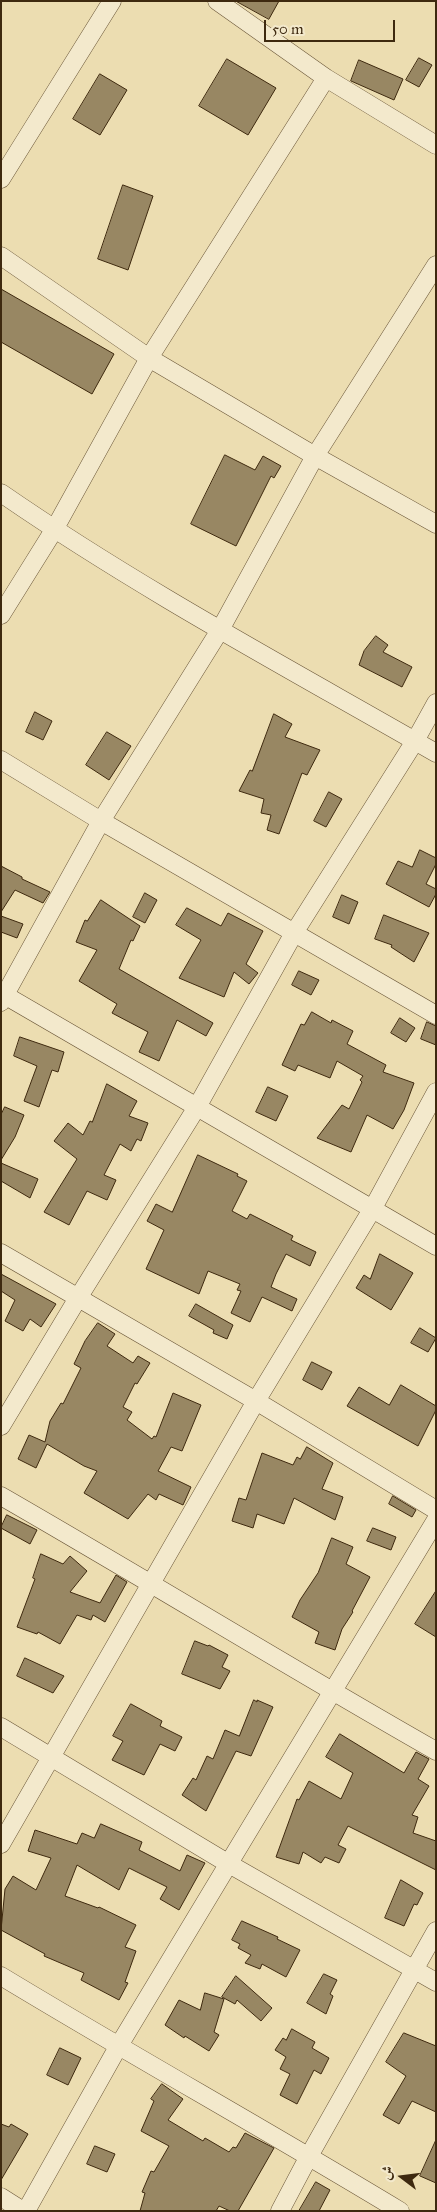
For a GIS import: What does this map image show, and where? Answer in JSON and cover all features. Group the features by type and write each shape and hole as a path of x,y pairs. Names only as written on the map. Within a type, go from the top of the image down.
{"street":[{"path":"1,179 112,1"},
{"path":"217,1 326,78 436,145"},
{"path":"1,614 54,530 149,358 326,78"},
{"path":"1,256 149,358 315,456 436,524"},
{"path":"436,265 315,456 220,630 101,821 3,997 373,1208 436,1246"},
{"path":"1,493 54,530 220,630 436,753"},
{"path":"1,1426 197,1107 294,933 415,741 436,703"},
{"path":"1,760 101,821 436,1015"},
{"path":"1,1844 256,1401 373,1208 436,1092"},
{"path":"1,1253 256,1401 436,1510"},
{"path":"1,1496 152,1582 332,1692 436,1751"},
{"path":"1,2197 24,2211 118,2047 436,1520"},
{"path":"1,1727 229,1864 436,1982"},
{"path":"280,2211 436,1931"},
{"path":"1,1976 118,2047 309,2156 400,2211"}],"building":[{"path":"236,1 279,1 269,19"},
{"path":"419,58 432,65 419,87 406,80"},
{"path":"227,59 276,88 248,135 199,106"},
{"path":"359,60 403,79 394,100 351,81"},
{"path":"100,74 127,90 100,135 73,119"},
{"path":"123,185 153,196 128,270 98,259"},
{"path":"1,289 114,354 92,394 1,342"},
{"path":"225,455 255,470 263,456 281,466 274,478 271,476 236,546 191,524"},
{"path":"376,636 388,645 383,652 412,667 402,687 359,665 364,651"},
{"path":"35,712 52,721 43,740 26,732"},
{"path":"274,714 292,724 285,737 320,750 307,775 302,773 279,834 267,830 271,815 261,813 264,799 239,791 250,770 252,771"},
{"path":"107,732 131,746 109,780 86,765"},
{"path":"329,792 342,799 326,827 314,821"},
{"path":"420,850 436,858 436,864 426,884 436,889 436,894 429,907 386,884 398,861 412,867"},
{"path":"1,866 22,877 22,879 50,892 43,903 15,890 1,912"},
{"path":"145,893 157,900 145,923 133,917"},
{"path":"342,895 358,902 349,924 333,917"},
{"path":"101,900 140,926 133,941 131,940 119,969 213,1023 206,1036 177,1020 159,1061 139,1052 148,1032 112,1013 117,1004 79,981 97,950 76,942 85,920 87,921"},
{"path":"187,908 221,926 228,913 263,931 246,964 258,973 249,984 234,972 224,997 179,978 201,940 176,925"},
{"path":"384,915 429,933 414,962 391,947 392,945 375,939"},
{"path":"1,916 23,924 17,938 1,932"},
{"path":"299,971 319,980 311,995 292,985"},
{"path":"312,1012 331,1023 332,1020 353,1031 347,1044 386,1065 383,1072 414,1083 404,1110 393,1129 367,1115 351,1152 317,1138 342,1105 349,1109 363,1076 337,1061 330,1078 298,1065 295,1071 282,1065 301,1024 304,1025"},
{"path":"400,1018 415,1028 406,1042 391,1033"},
{"path":"427,1022 436,1026 436,1045 421,1039"},
{"path":"20,1037 64,1052 58,1072 52,1070 39,1107 24,1101 37,1066 14,1056"},
{"path":"107,1084 137,1101 129,1116 148,1123 141,1141 137,1139 131,1151 120,1144 104,1175 116,1180 107,1200 87,1191 69,1225 44,1212 77,1159 54,1141 68,1123 83,1135 90,1121 92,1122"},
{"path":"268,1087 288,1096 276,1121 256,1112"},
{"path":"5,1107 24,1115 15,1137 1,1160 1,1115"},
{"path":"198,1155 238,1174 237,1176 247,1181 232,1211 247,1219 250,1214 293,1236 291,1240 316,1252 310,1266 286,1254 276,1274 271,1287 297,1299 292,1311 262,1297 250,1322 231,1313 241,1291 237,1290 240,1284 208,1271 199,1294 146,1269 164,1230 147,1221 156,1204 172,1212"},
{"path":"1,1163 38,1179 30,1198 1,1181"},
{"path":"380,1254 413,1273 391,1310 356,1288 364,1275 370,1279"},
{"path":"1,1274 56,1304 41,1327 30,1319 23,1331 5,1321 15,1300 1,1291"},
{"path":"196,1304 233,1325 227,1339 213,1333 214,1330 189,1316"},
{"path":"98,1323 115,1334 107,1346 133,1363 138,1356 150,1363 137,1384 135,1383 123,1407 132,1412 127,1420 152,1439 154,1436 156,1437 173,1393 201,1405 182,1451 171,1447 158,1471 191,1487 183,1505 159,1494 156,1500 148,1494 128,1519 84,1493 97,1471 84,1466 47,1444 36,1468 18,1459 29,1435 45,1442 50,1421 61,1403 63,1404 81,1368 74,1364 85,1341"},
{"path":"420,1328 436,1338 428,1352 411,1343"},
{"path":"312,1362 332,1372 322,1390 303,1380"},
{"path":"401,1385 436,1406 436,1410 418,1446 347,1406 359,1387 389,1405"},
{"path":"307,1447 333,1463 322,1489 343,1497 335,1520 294,1498 284,1524 257,1514 253,1528 232,1521 239,1498 246,1500 262,1453 293,1465 297,1457 300,1459"},
{"path":"393,1496 416,1510 412,1517 389,1504"},
{"path":"7,1515 37,1530 30,1544 1,1528"},
{"path":"373,1528 396,1537 391,1550 367,1541"},
{"path":"332,1538 353,1547 346,1564 370,1577 353,1612 342,1629 335,1650 315,1643 319,1632 292,1617 300,1600 318,1573"},
{"path":"41,1554 63,1564 70,1556 87,1571 70,1592 100,1603 116,1575 127,1582 105,1622 93,1615 91,1620 77,1615 60,1644 38,1632 37,1634 17,1627 35,1579 33,1578"},
{"path":"436,1591 436,1637 415,1624"},
{"path":"195,1641 209,1645 228,1655 222,1667 230,1671 220,1689 182,1674"},
{"path":"25,1658 64,1676 53,1693 17,1676"},
{"path":"254,1700 273,1707 251,1756 236,1751 206,1811 182,1795 193,1778 196,1780 207,1756 213,1759 225,1730 239,1736"},
{"path":"131,1704 162,1721 160,1726 182,1737 175,1751 160,1744 144,1775 112,1760 123,1741 113,1736"},
{"path":"340,1734 404,1773 416,1752 429,1759 418,1779 429,1786 412,1815 418,1817 413,1833 436,1841 436,1870 348,1826 338,1845 346,1849 339,1863 325,1857 321,1863 303,1852 299,1864 276,1857 297,1799 299,1800 309,1781 341,1799 353,1773 326,1757"},
{"path":"101,1824 142,1842 139,1850 180,1871 187,1855 205,1863 179,1910 160,1899 167,1887 129,1868 119,1890 77,1865 65,1896 99,1907 136,1925 125,1947 136,1951 125,1982 128,1983 119,2000 81,1980 84,1973 44,1956 45,1954 1,1930 5,1889 13,1876 36,1890 51,1858 28,1851 35,1830 77,1844 82,1833 94,1838"},
{"path":"401,1880 423,1893 417,1905 414,1904 404,1926 385,1918"},
{"path":"242,1921 278,1937 277,1939 300,1950 286,1977 262,1964 260,1969 245,1963 251,1955 238,1948 240,1944 232,1940"},
{"path":"324,1974 337,1980 330,1994 333,1996 326,2014 307,2003"},
{"path":"236,1976 272,2008 261,2021 237,2000 235,2004 222,1997"},
{"path":"205,1993 224,1999 214,2032 219,2035 209,2051 185,2036 184,2038 165,2025 179,2000 200,2010"},
{"path":"292,2029 315,2042 312,2048 329,2058 321,2074 314,2070 297,2104 280,2095 290,2074 280,2069 286,2057 275,2050 283,2038 286,2040"},
{"path":"404,2033 436,2046 436,2112 412,2101 399,2124 383,2115 406,2076 386,2062"},
{"path":"60,2048 81,2058 68,2085 47,2075"},
{"path":"162,2084 183,2099 168,2120 203,2141 205,2138 229,2152 233,2147 236,2148 245,2133 274,2148 238,2211 230,2211 219,2206 216,2211 140,2211 145,2193 142,2192 151,2171 154,2172 169,2146 141,2131 154,2101 151,2099"},
{"path":"1,2124 9,2127 11,2124 28,2134 1,2180"},
{"path":"436,2140 436,2183 420,2176"},
{"path":"95,2146 115,2154 107,2172 87,2164"},
{"path":"316,2182 330,2190 319,2211 299,2211"}]}
